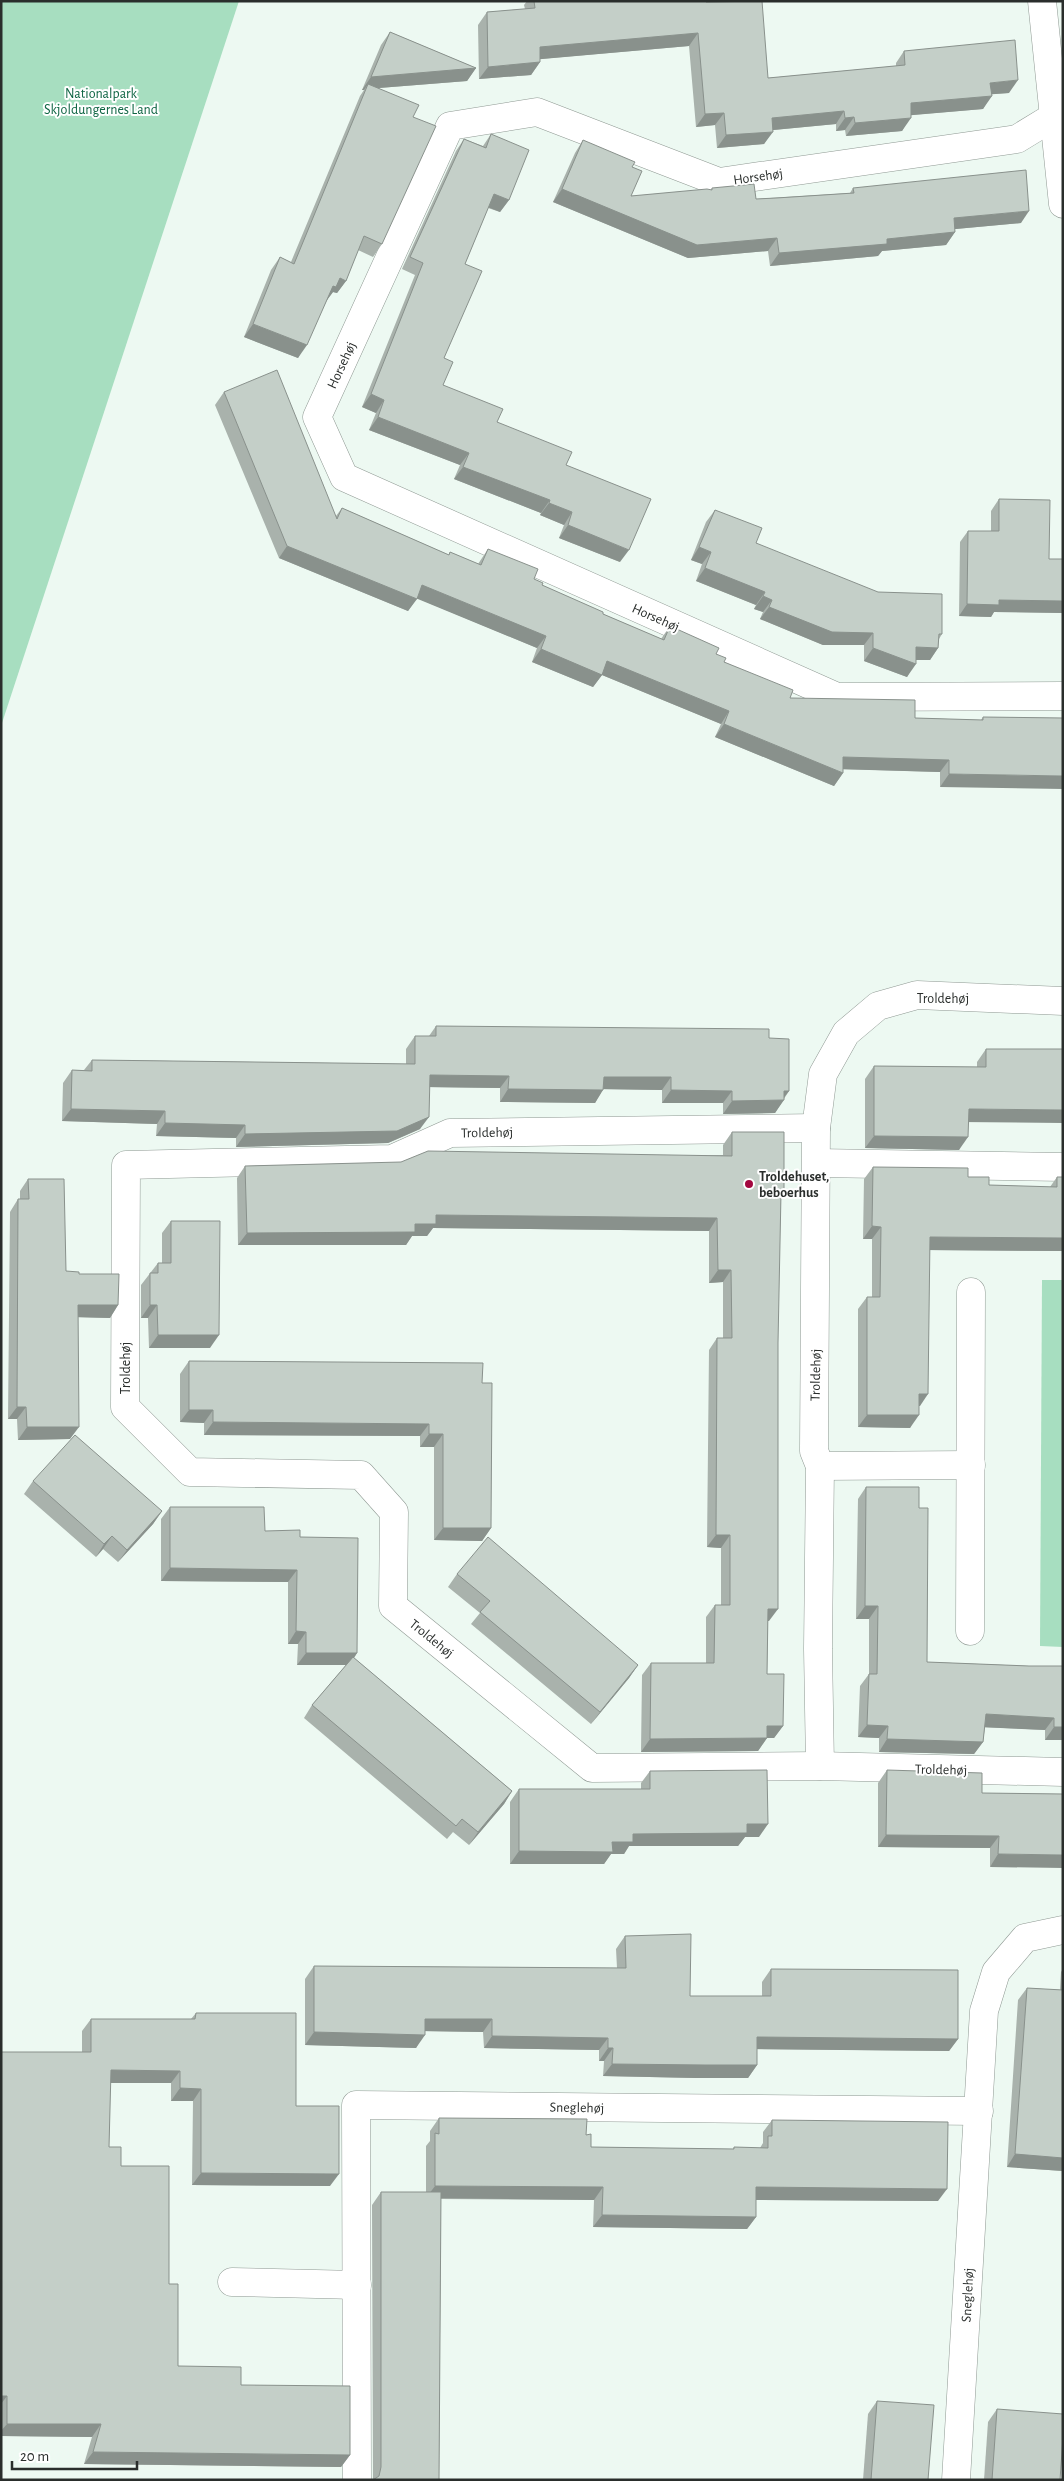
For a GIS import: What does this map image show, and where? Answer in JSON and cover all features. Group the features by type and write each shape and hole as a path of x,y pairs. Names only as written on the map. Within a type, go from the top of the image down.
{"street":[{"path":"1042,1 1058,117 1063,204"},
{"name":"Horsehøj","path":"1058,117 1017,140 719,182 537,112 450,126 317,417 344,477 837,697 1063,696"},
{"name":"Troldehøj","path":"820,1766 818,1649 820,1466 814,1451 816,1128 823,1074 846,1033 878,1006 918,995 1063,1001"},
{"name":"Troldehøj","path":"816,1128 450,1132 392,1159 126,1165 125,1406 190,1472 361,1475 394,1512 393,1606 592,1768 820,1766 1063,1772"},
{"path":"817,1163 1063,1167"},
{"path":"970,1631 971,1292"},
{"path":"820,1466 971,1465"},
{"name":"Sneglehøj","path":"956,2480 984,2011 996,1972 1025,1938 1063,1930"},
{"name":"Sneglehøj","path":"356,2480 356,2105 978,2111"},
{"path":"232,2282 356,2285"}],"green space":[{"name":"Nationalpark Skjoldungernes Land","path":"1,1 239,1 1,726"},
{"path":"1042,1280 1063,1280 1063,1647 1040,1646"}],"building":[{"path":"534,1 762,1 768,78 905,65 904,51 1015,40 1018,80 990,83 992,96 911,103 911,118 855,123 854,117 845,118 844,111 772,118 773,132 726,135 724,113 705,114 698,33 540,47 540,62 488,67 487,12 535,8"},
{"path":"390,32 476,68 371,77"},
{"path":"368,84 419,105 413,117 436,126 382,244 364,236 346,281 340,278 336,287 333,286 307,345 253,324 280,257 294,264"},
{"path":"491,134 529,150 509,200 494,194 465,264 482,271 444,358 453,362 443,385 503,409 497,422 572,452 566,465 651,499 629,550 568,525 572,512 549,503 550,500 463,467 469,453 378,417 384,400 371,394 423,263 410,257 464,139 486,148"},
{"path":"583,140 635,162 632,167 642,171 631,196 712,190 712,188 754,184 756,199 854,193 853,188 1026,170 1029,211 954,218 955,232 887,239 887,244 779,253 777,238 697,245 562,189"},
{"path":"277,370 337,519 342,508 449,555 450,552 481,565 488,549 538,569 534,579 543,583 542,585 603,612 603,614 664,640 670,626 719,648 716,654 726,658 724,662 793,690 790,698 915,700 915,718 983,720 983,717 1063,718 1063,776 949,774 949,760 843,757 843,773 724,724 729,711 607,661 602,675 541,649 546,636 422,585 417,599 287,546 224,392"},
{"path":"999,499 1050,500 1049,559 1063,559 1063,601 999,600 999,605 967,604 968,531 999,531"},
{"path":"715,510 762,528 756,543 878,592 942,594 942,634 939,634 938,648 916,647 916,664 873,648 873,633 832,632 769,607 772,600 763,596 765,592 705,568 711,552 699,547"},
{"path":"436,1026 769,1029 769,1038 789,1039 789,1091 784,1091 784,1100 732,1101 732,1091 671,1090 671,1077 604,1077 603,1090 508,1089 509,1076 430,1075 429,1117 397,1131 245,1134 245,1125 165,1123 165,1111 71,1109 72,1070 92,1071 92,1060 415,1064 415,1036 436,1036"},
{"path":"986,1049 1063,1049 1063,1110 969,1109 968,1137 874,1136 874,1066 986,1067"},
{"path":"732,1132 784,1132 784,1193 781,1193 778,1343 778,1609 768,1609 767,1674 784,1674 783,1726 767,1726 767,1738 650,1739 651,1663 714,1663 715,1605 730,1605 730,1535 716,1535 717,1338 732,1338 731,1270 718,1270 717,1218 436,1215 436,1224 415,1224 415,1232 247,1233 245,1166 401,1162 428,1151 732,1156"},
{"path":"873,1167 968,1168 968,1177 989,1177 989,1185 1057,1187 1057,1177 1063,1177 1063,1238 930,1237 928,1394 919,1394 919,1415 867,1415 867,1297 880,1297 881,1227 872,1226"},
{"path":"28,1179 64,1179 66,1271 79,1272 79,1274 119,1274 118,1305 78,1305 79,1427 27,1427 26,1407 17,1407 18,1199 29,1199"},
{"path":"171,1221 220,1221 219,1335 158,1335 157,1305 150,1305 150,1273 158,1273 158,1263 171,1263"},
{"path":"189,1361 483,1363 482,1383 492,1383 491,1528 443,1528 443,1434 429,1434 429,1424 213,1422 213,1410 189,1410"},
{"path":"75,1435 162,1511 127,1550 112,1536 104,1544 33,1481"},
{"path":"866,1487 919,1487 919,1508 928,1508 927,1662 1063,1666 1063,1727 1054,1727 1054,1718 986,1714 983,1742 887,1739 888,1726 867,1725 869,1674 877,1674 878,1606 865,1606"},
{"path":"170,1507 264,1507 265,1531 300,1530 300,1537 358,1538 357,1653 306,1653 306,1632 296,1631 297,1570 170,1568"},
{"path":"488,1537 638,1665 600,1712 480,1612 490,1601 457,1574"},
{"path":"353,1657 512,1791 478,1832 462,1819 456,1826 312,1705"},
{"path":"767,1770 768,1824 747,1824 747,1833 633,1834 633,1842 612,1842 613,1852 519,1851 519,1789 650,1789 650,1771"},
{"path":"887,1770 982,1773 982,1793 1063,1794 1063,1855 998,1854 999,1836 886,1835"},
{"path":"691,1934 690,1996 771,1996 771,1969 958,1970 958,2039 757,2037 757,2065 612,2064 613,2048 608,2048 608,2038 492,2036 492,2019 425,2019 425,2035 314,2032 314,1966 626,1968 625,1936"},
{"path":"1027,1988 1063,1990 1063,2158 1015,2154"},
{"path":"196,2013 296,2013 296,2106 339,2106 339,2174 201,2173 201,2089 180,2088 180,2071 111,2070 109,2147 121,2147 121,2166 169,2166 169,2284 178,2284 178,2366 241,2367 241,2385 350,2386 350,2455 93,2452 101,2424 7,2424 7,2396 1,2396 1,2052 91,2052 91,2019 195,2019"},
{"path":"439,2118 587,2119 586,2135 591,2134 591,2147 734,2149 734,2147 768,2148 768,2136 772,2136 772,2120 948,2122 947,2189 756,2187 756,2217 602,2215 603,2187 435,2186 435,2133 439,2134"},
{"path":"381,2192 441,2192 439,2480 373,2480 379,2476 381,2467"},
{"path":"877,2401 934,2405 928,2480 871,2480"},
{"path":"997,2409 1063,2414 1060,2480 992,2480"}],"place":[{"name":"Troldehuset, beboerhus","path":"749,1184"}]}
